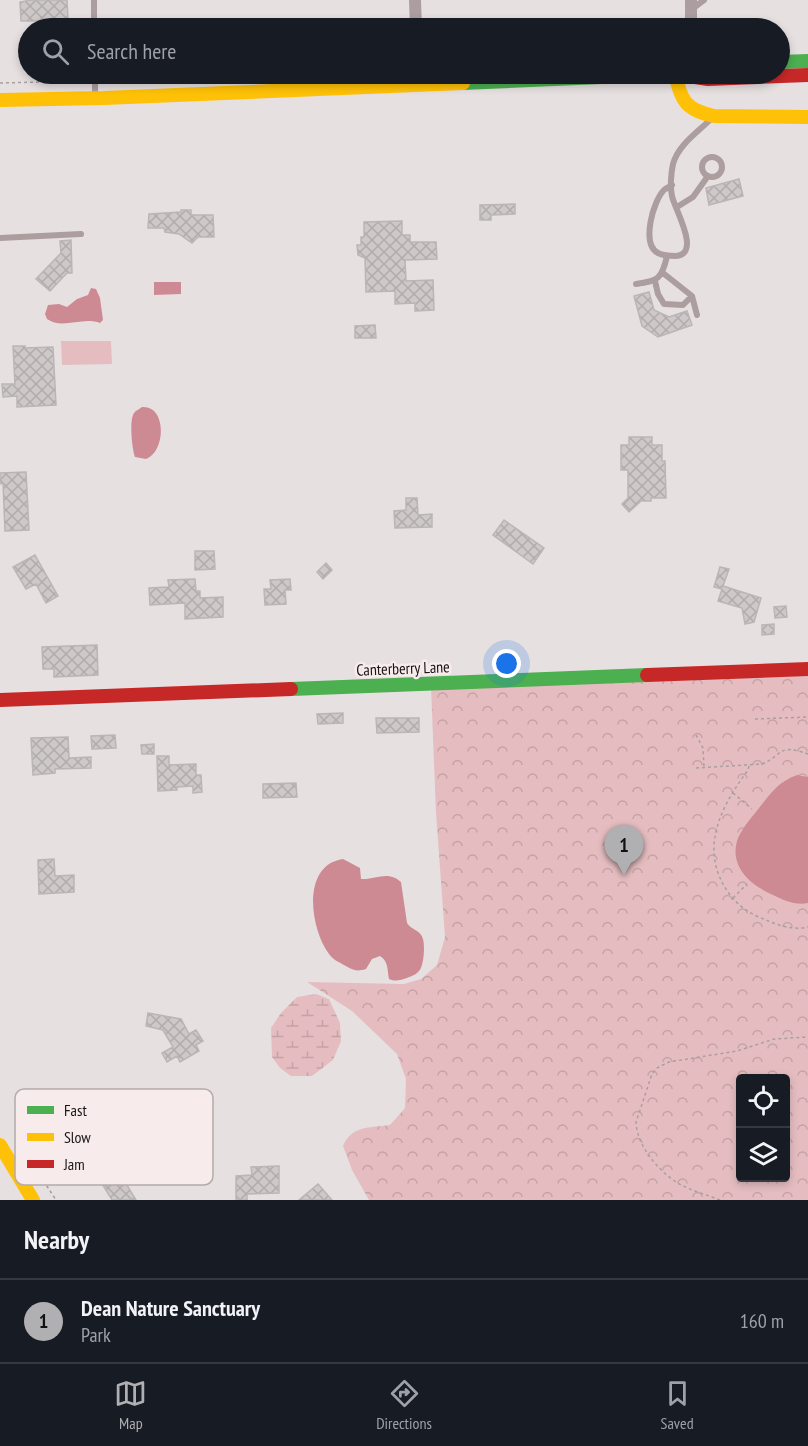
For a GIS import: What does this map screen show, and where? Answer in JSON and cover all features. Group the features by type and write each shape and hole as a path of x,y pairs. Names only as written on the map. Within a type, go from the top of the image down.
{"street":[{"path":"415,0 416,18"},
{"path":"790,62 808,61"},
{"path":"790,76 808,75"},
{"path":"0,100 95,98 334,84"},
{"path":"677,84 680,95 691,110 714,116 808,117"},
{"name":"Canterberry Lane","path":"0,700 808,669"},
{"path":"0,1145 15,1170"},
{"path":"24,1185 33,1200"}],"lane":[{"path":"94,0 94,18"},
{"path":"690,6 704,0"},
{"path":"95,84 95,98"},
{"path":"672,186 664,190 656,204 649,232 651,247 656,252 667,256 680,256 687,246 686,236 672,197 673,162 681,148 714,116"},
{"path":"677,207 693,197 708,176"},
{"path":"0,238 81,234"},
{"path":"636,284 655,281 663,273 667,256"},
{"path":"663,273 692,296 697,315"},
{"path":"655,281 658,294 664,304 683,305 692,296"}],"path":[{"path":"0,83 18,82"},
{"path":"755,719 808,717"},
{"path":"696,735 703,748 704,768"},
{"path":"696,768 749,766 769,762 777,753 785,750 808,754"},
{"path":"749,766 720,816 714,836 713,849 719,876 733,898 753,914 791,928 808,927"},
{"path":"732,793 752,809"},
{"path":"733,898 747,884"},
{"path":"720,1200 682,1185 646,1152 636,1122 652,1074 657,1068 681,1059 737,1051 774,1039 808,1037"},
{"path":"46,1185 56,1200"}],"green space":[{"path":"61,341 111,341 112,364 62,365"},
{"path":"808,672 808,1200 369,1200 352,1170 343,1146 351,1134 356,1131 368,1127 390,1125 405,1108 406,1079 397,1054 352,1011 307,982 404,984 421,979 437,965 445,937 436,813 431,687"},
{"path":"316,994 329,999 340,1023 341,1041 333,1060 312,1076 291,1076 280,1068 272,1057 271,1028 281,1013 297,997"}],"shaded area":[{"path":"154,282 181,282 181,294 154,295"},
{"path":"91,288 96,289 100,298 103,320 100,323 87,321 59,323 47,319 45,314 48,305 59,304 67,307 77,299 88,295"},
{"path":"142,407 150,408 156,413 161,430 157,448 153,455 146,459 135,457 132,435 132,417"},
{"path":"797,775 808,777 808,903 803,904 785,901 756,886 743,873 736,857 738,838 742,830 775,788"},
{"path":"343,859 360,868 361,879 386,876 396,878 401,882 407,923 422,936 424,942 422,965 415,974 396,981 389,979 386,964 380,956 372,959 366,969 350,968 332,958 322,943 314,915 315,885 320,873 330,864"}],"building":[{"path":"67,0 68,18 21,18 20,2"},
{"path":"739,179 743,196 709,205 706,188"},
{"path":"515,204 515,214 491,215 491,220 480,220 480,205"},
{"path":"181,210 191,210 191,215 213,215 214,237 198,237 192,243 179,234 165,232 164,228 148,228 149,214 181,212"},
{"path":"402,221 402,235 410,235 410,242 436,242 437,259 405,260 406,281 433,280 434,310 415,311 415,303 395,304 395,291 366,292 365,258 358,255 357,245 361,245 361,237 364,237 364,222"},
{"path":"71,240 72,273 67,273 50,291 36,279 61,253 60,241"},
{"path":"649,292 654,310 669,317 687,311 692,325 658,337 642,326 634,296"},
{"path":"375,325 376,338 355,338 355,326"},
{"path":"13,346 53,347 56,405 17,407 17,396 3,397 2,384 15,384"},
{"path":"629,437 652,437 652,445 662,445 666,498 641,501 629,512 622,504 628,498 628,470 621,470 621,445 629,445"},
{"path":"26,472 29,530 5,531 3,483 0,484 0,473"},
{"path":"406,498 417,498 418,515 432,514 432,527 395,528 394,511 406,510"},
{"path":"504,520 544,548 533,564 493,535"},
{"path":"195,551 214,551 215,569 195,570"},
{"path":"35,555 58,596 46,603 36,584 26,589 13,567"},
{"path":"326,563 332,570 323,579 317,572"},
{"path":"720,567 729,569 723,586 761,598 754,622 745,624 742,608 718,601 722,589 714,587"},
{"path":"195,579 196,591 200,591 200,598 223,597 223,617 185,619 185,603 150,605 149,588 169,587 168,580"},
{"path":"290,579 291,590 285,590 286,604 265,605 264,589 271,589 270,580"},
{"path":"786,606 787,617 775,618 774,607"},
{"path":"774,624 774,634 762,635 762,625"},
{"path":"97,645 98,675 54,677 54,669 43,669 42,647"},
{"path":"343,713 343,723 318,724 317,714"},
{"path":"376,718 419,718 419,732 377,733"},
{"path":"115,735 116,748 92,749 91,736"},
{"path":"68,737 69,758 91,757 91,768 55,769 55,773 33,775 31,738"},
{"path":"154,744 154,754 142,754 141,745"},
{"path":"157,756 169,756 169,765 196,764 196,775 201,775 202,792 193,793 193,786 158,791"},
{"path":"296,783 297,797 263,798 263,784"},
{"path":"54,859 55,876 74,875 74,892 39,894 38,860"},
{"path":"148,1013 181,1019 189,1034 196,1030 203,1041 196,1045 199,1051 180,1062 177,1056 167,1062 162,1053 173,1047 163,1030 146,1026"},
{"path":"279,1166 279,1193 247,1194 247,1200 236,1200 236,1176 252,1175 251,1167"},
{"path":"318,1184 332,1200 299,1200"},
{"path":"103,1185 127,1185 136,1200 112,1200"}],"traffic: fast":[{"path":"790,62 808,61"},
{"path":"291,689 647,675"}],"traffic: slow":[{"path":"0,100 439,84"},
{"path":"678,84 686,103 705,114 808,117"},
{"path":"0,1145 15,1170"},
{"path":"24,1185 33,1200"}],"traffic: jam":[{"path":"790,76 808,75"},
{"path":"647,675 808,669"},
{"path":"0,700 291,689"}],"place":[{"name":"Dean Nature Sanctuary","path":"624,875"}]}
